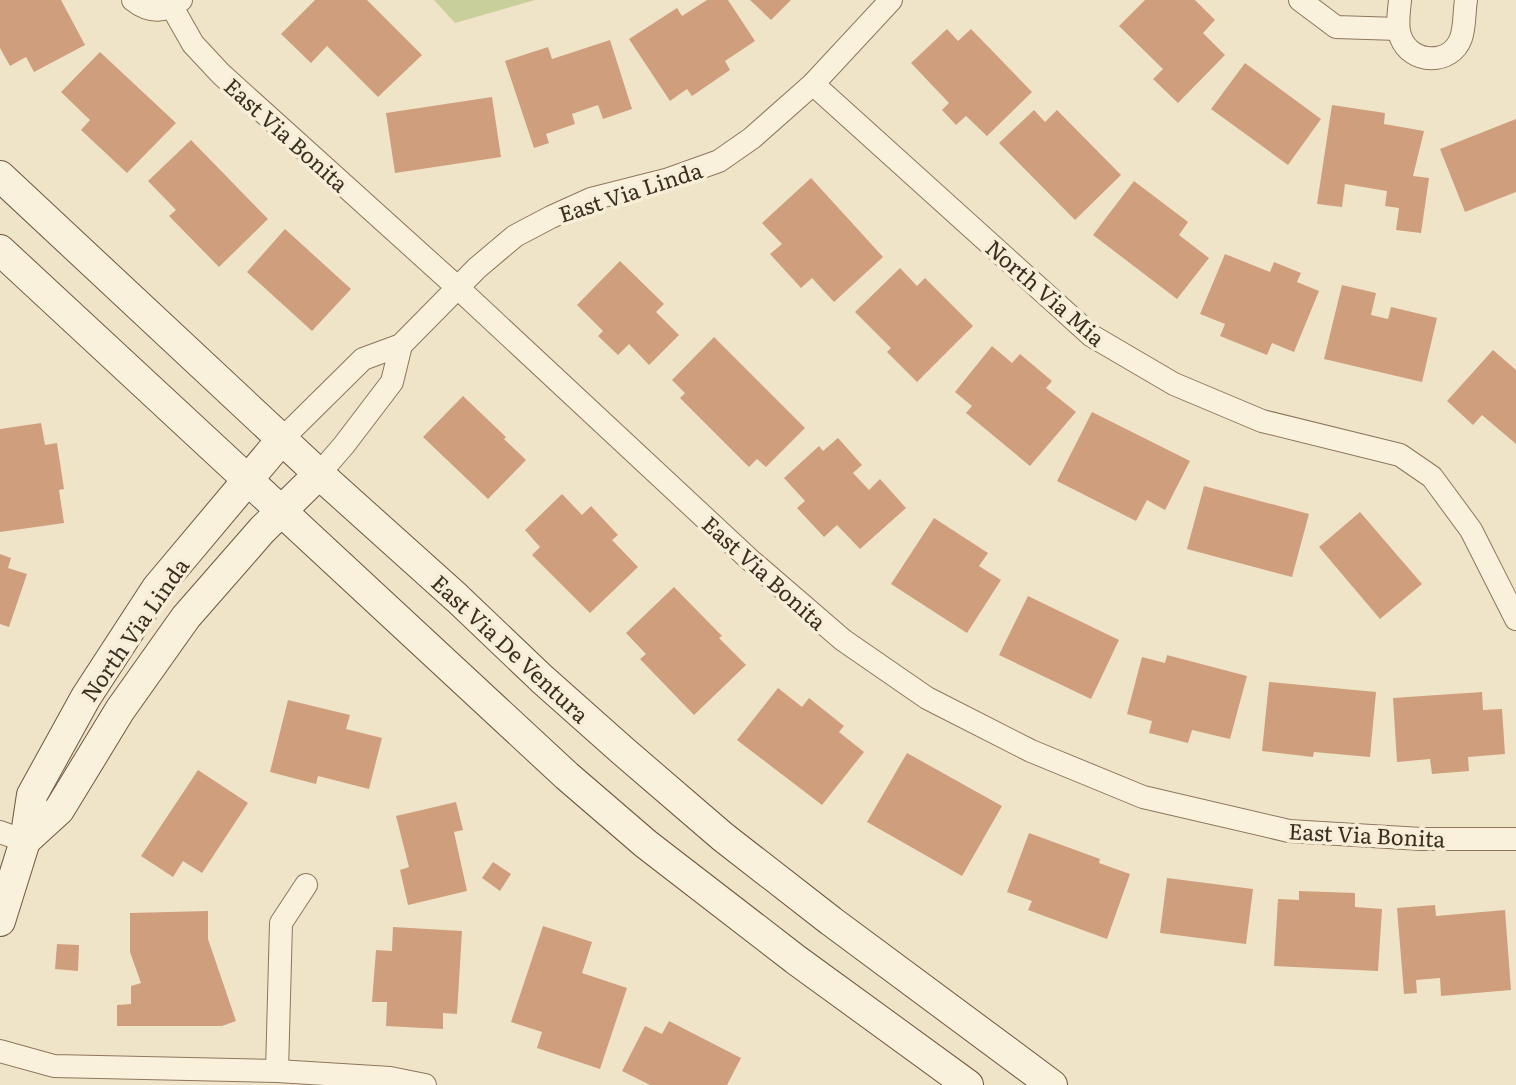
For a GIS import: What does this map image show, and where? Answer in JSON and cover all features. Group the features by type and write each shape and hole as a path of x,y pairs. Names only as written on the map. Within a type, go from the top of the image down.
{"main road":[{"name":"East Via De Ventura","path":"0,176 542,679 723,837 1052,1085"},
{"path":"0,250 567,776 646,844 795,959 968,1085"},
{"name":"North Via Linda","path":"0,921 13,837 32,795 86,697 157,588 282,439"},
{"name":"North Via Linda","path":"13,837 59,810 120,710 186,617 262,530 319,474"}],"street":[{"name":"East Via Bonita","path":"133,0 151,10 162,10 176,4 193,44 221,74 457,287 760,570 843,640 927,698 1031,751 1143,797 1289,831 1421,839 1516,839"},
{"name":"East Via Linda","path":"282,439 363,359 401,345 457,287 515,236 591,199 666,180 719,161 752,138 813,84 891,0"},
{"path":"1300,0 1336,27 1398,29"},
{"path":"1400,0 1398,29 1406,48 1425,59 1448,54 1456,47 1462,37 1466,0"},
{"name":"North Via Mia","path":"813,84 1092,336 1174,384 1262,421 1400,455 1432,477 1471,530 1516,619"},
{"name":"East Via Linda","path":"319,474 392,382 401,345"},
{"path":"277,1071 281,923 306,885"},
{"path":"0,1051 54,1066 277,1071 390,1078 425,1085"}],"green space":[{"path":"434,0 535,0 455,23"}],"building":[{"path":"0,0 61,0 85,45 34,72 26,57 10,66 0,48"},
{"path":"315,0 367,0 422,55 378,97 327,46 311,63 281,34"},
{"path":"707,0 728,0 755,41 725,61 730,70 692,96 687,89 670,101 629,39 677,8 682,16"},
{"path":"750,0 791,0 771,20"},
{"path":"1145,0 1195,0 1215,20 1203,33 1225,55 1178,103 1153,79 1163,69 1119,26"},
{"path":"947,29 958,41 971,29 1032,92 987,136 966,116 956,125 942,110 949,103 911,63"},
{"path":"610,40 632,109 603,119 598,105 572,114 575,124 546,134 549,143 534,148 505,61 548,47 552,59"},
{"path":"100,52 176,123 127,173 81,130 90,120 61,92"},
{"path":"1245,63 1321,119 1288,165 1211,109"},
{"path":"492,97 501,157 395,173 386,113"},
{"path":"1332,105 1385,113 1384,124 1424,131 1413,176 1429,178 1421,233 1396,230 1399,208 1385,206 1387,191 1345,184 1342,207 1317,204"},
{"path":"1034,110 1045,122 1057,110 1121,175 1075,220 999,143"},
{"path":"1516,119 1516,192 1465,212 1440,149"},
{"path":"191,140 268,219 219,267 169,216 176,210 148,181"},
{"path":"811,178 883,257 834,302 812,278 801,288 770,254 782,244 762,223"},
{"path":"1134,181 1188,222 1179,235 1209,258 1177,299 1093,235"},
{"path":"285,229 351,289 312,331 247,272"},
{"path":"1225,254 1270,272 1274,262 1301,273 1297,282 1319,291 1294,352 1272,343 1267,355 1220,336 1225,324 1200,314"},
{"path":"620,261 664,304 656,312 679,335 649,365 629,344 618,355 598,336 603,331 577,305"},
{"path":"900,268 917,286 925,278 973,326 917,382 887,352 891,348 855,312"},
{"path":"1342,285 1376,293 1371,315 1388,319 1391,307 1437,318 1422,382 1324,359"},
{"path":"714,337 805,428 766,467 757,459 749,467 680,398 685,393 672,380"},
{"path":"992,346 1012,363 1020,354 1052,381 1046,388 1076,412 1030,466 966,413 972,406 955,392"},
{"path":"1493,350 1516,370 1516,444 1482,415 1473,425 1447,401"},
{"path":"463,396 526,460 488,499 423,437"},
{"path":"1092,412 1190,461 1165,510 1147,500 1136,521 1057,481"},
{"path":"41,423 45,445 57,443 64,489 59,490 64,523 0,532 0,429"},
{"path":"838,438 862,465 853,473 869,490 880,479 906,508 860,549 837,525 824,537 797,508 805,501 784,478 819,446 823,451"},
{"path":"1204,486 1309,514 1292,577 1187,549"},
{"path":"562,494 582,515 591,506 618,535 612,540 638,567 590,613 532,555 540,547 525,530"},
{"path":"1360,512 1422,584 1380,619 1319,547"},
{"path":"934,518 988,553 979,566 1001,580 967,633 891,584"},
{"path":"0,554 11,558 8,568 27,574 9,627 0,624"},
{"path":"674,587 746,665 694,715 640,659 646,654 626,633"},
{"path":"1028,596 1119,640 1091,699 999,655"},
{"path":"1167,655 1247,676 1230,739 1192,730 1188,743 1149,733 1152,721 1127,714 1142,657 1165,663"},
{"path":"1269,682 1376,692 1370,757 1314,752 1313,757 1262,751"},
{"path":"778,688 802,707 809,698 844,726 839,732 864,752 822,805 737,740"},
{"path":"1482,692 1483,710 1502,709 1505,754 1468,757 1469,771 1432,774 1430,759 1397,762 1393,698"},
{"path":"288,700 350,715 346,729 382,738 369,789 318,776 316,784 270,772"},
{"path":"907,753 1002,806 962,876 867,822"},
{"path":"198,770 248,803 202,873 183,861 173,877 141,856"},
{"path":"456,802 463,830 454,832 467,891 408,905 400,870 409,867 396,816"},
{"path":"1029,833 1100,859 1099,863 1130,874 1107,939 1028,910 1032,901 1007,892"},
{"path":"493,862 511,874 500,891 482,878"},
{"path":"1167,878 1253,889 1246,944 1160,933"},
{"path":"1299,891 1355,893 1355,907 1382,909 1378,971 1274,966 1278,899 1299,900"},
{"path":"1435,905 1436,916 1505,910 1511,990 1441,996 1440,978 1416,980 1417,993 1404,994 1397,908"},
{"path":"208,911 208,939 236,1021 222,1026 117,1026 117,1005 131,1004 131,986 141,983 130,952 130,913"},
{"path":"543,926 592,942 582,973 627,988 600,1069 537,1048 542,1032 511,1022"},
{"path":"393,927 462,931 457,1014 443,1013 443,1029 386,1026 387,1002 372,1002 376,950 392,951"},
{"path":"57,944 79,945 78,971 55,969"},
{"path":"669,1021 741,1058 727,1085 650,1085 622,1071 645,1026 662,1034"}]}
